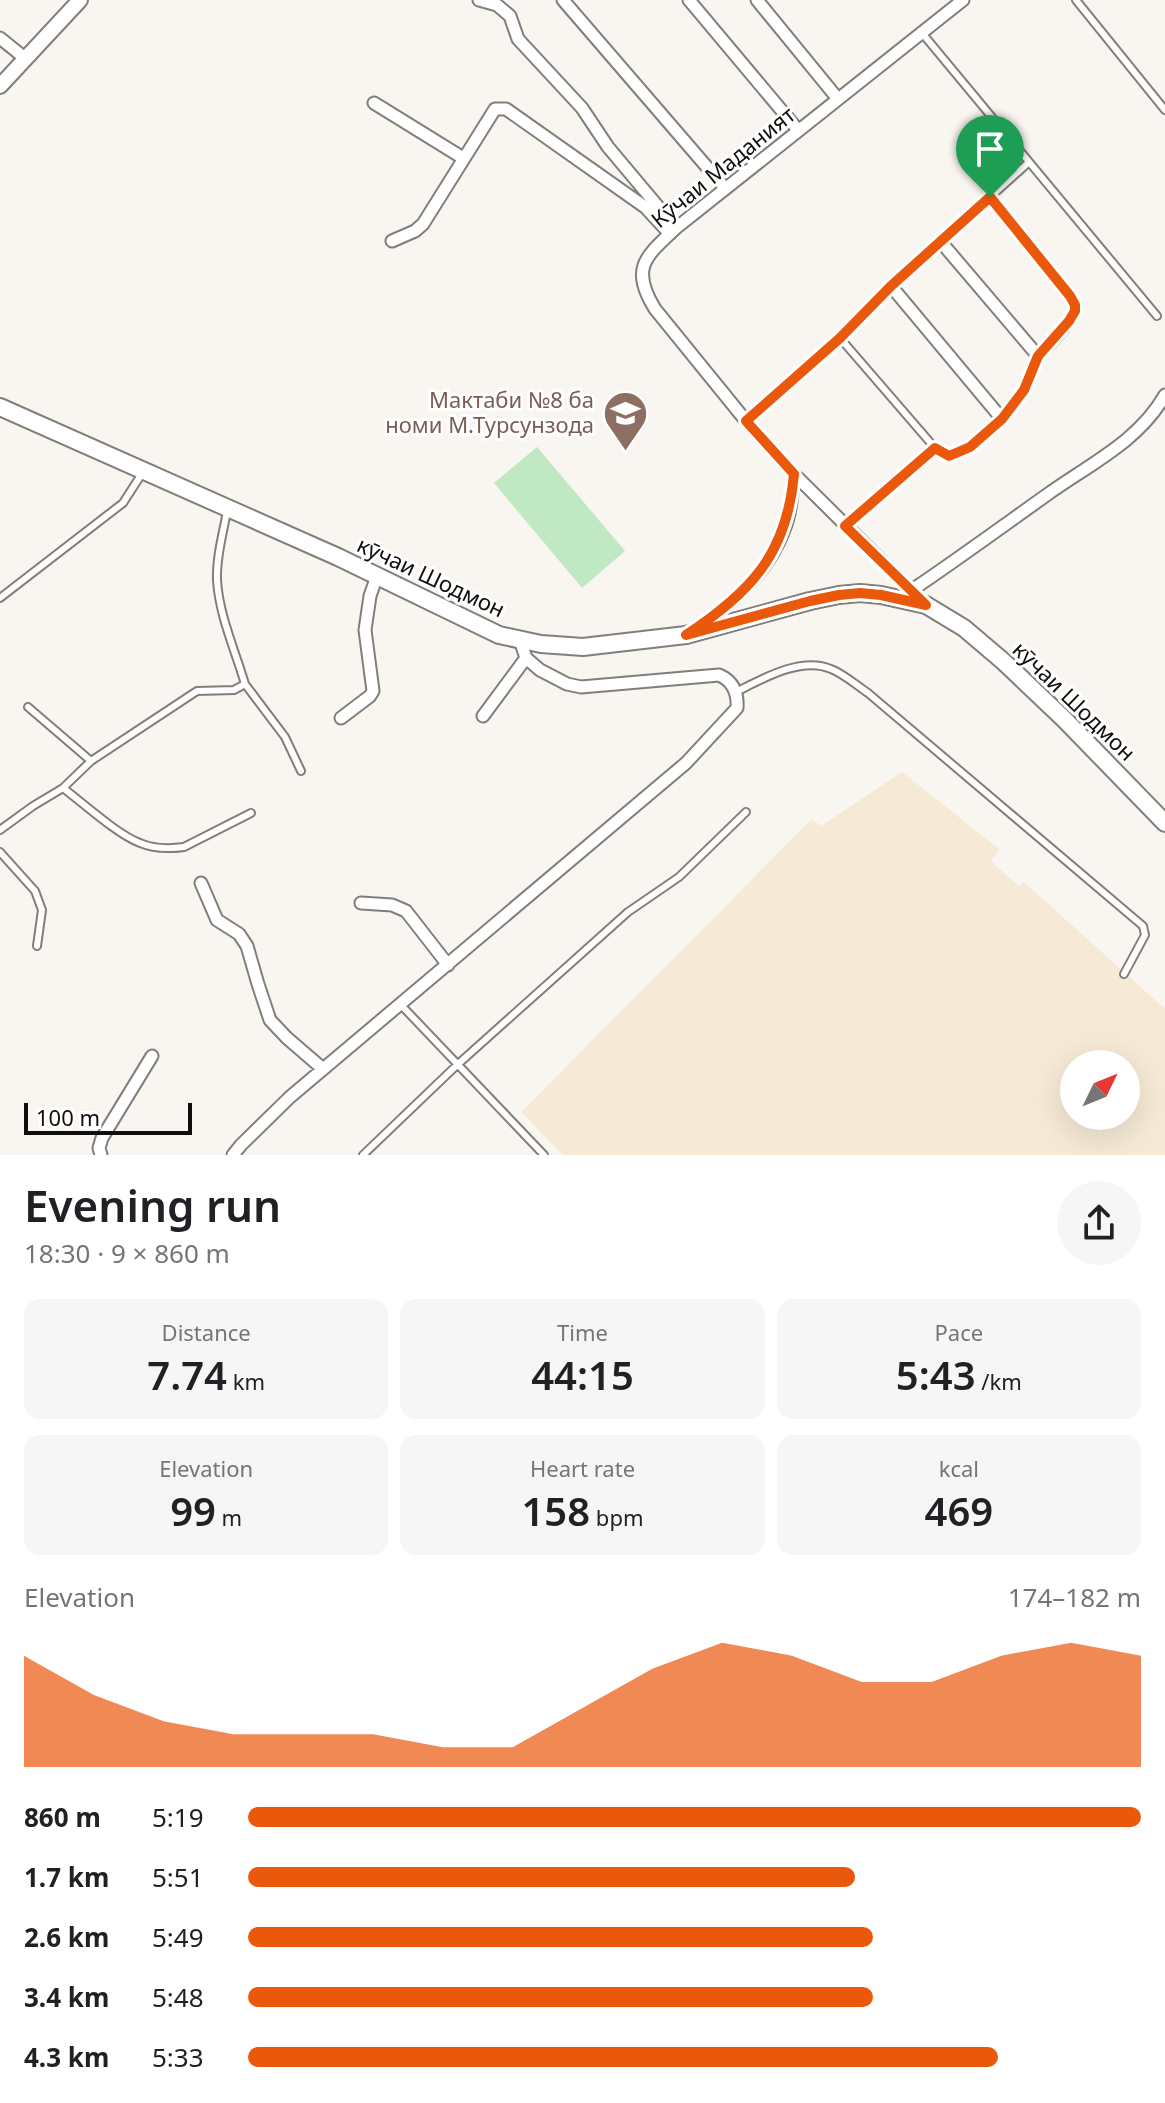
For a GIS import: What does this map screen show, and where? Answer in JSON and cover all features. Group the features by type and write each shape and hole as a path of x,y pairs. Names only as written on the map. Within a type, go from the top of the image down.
{"main road":[{"name":"кӯчаи Шодмон","path":"0,407 377,576 499,635 520,640 583,647 686,635 810,601 860,593 926,605 964,628 1004,662 1165,823"}],"street":[{"path":"0,86 80,0"},
{"path":"479,0 497,5 510,16 518,39 582,108 673,231"},
{"path":"563,0 725,188"},
{"path":"689,0 798,130"},
{"path":"757,0 838,99"},
{"name":"Кӯчаи Маданият","path":"926,605 794,474 746,421 655,309 645,293 641,277 652,251 673,231 963,0"},
{"path":"0,38 26,59"},
{"path":"374,103 463,158"},
{"path":"392,241 423,224 495,109 506,109 645,207 673,231"},
{"path":"941,242 1038,356 1069,321 1075,305 990,197"},
{"path":"891,286 1002,419"},
{"path":"912,590 1126,441 1139,430 1165,395"},
{"path":"686,635 716,615 739,594 768,560 783,534 794,474"},
{"path":"341,718 373,691 365,630 370,596 377,576"},
{"path":"233,1155 290,1097 686,763 736,711 738,705 736,692 727,679 719,675 581,687 567,684 540,670 526,658 520,640"},
{"path":"483,716 526,658"},
{"path":"201,883 217,920 239,934 247,946 270,1020 323,1069"},
{"path":"361,903 392,905 406,911 448,965"},
{"path":"101,1155 99,1148 102,1138 152,1056"}],"lane":[{"path":"1076,0 1165,110"},
{"path":"922,33 1157,316"},
{"path":"746,421 1028,163"},
{"path":"840,338 935,448 949,456 970,447 1002,419 1024,390 1038,356"},
{"path":"845,526 935,448"},
{"path":"0,598 123,503 144,471"},
{"path":"228,508 218,563 217,581 222,608 245,684 285,737 301,771"},
{"path":"736,692 778,671 819,666 831,668 868,693 1143,926 1145,935 1124,974"},
{"path":"0,830 63,788 91,761 197,691 234,690 245,684"},
{"path":"28,707 91,761"},
{"path":"63,788 129,837 156,847 184,847 251,813"},
{"path":"363,1155 457,1065 628,912 679,877 746,812"},
{"path":"0,852 35,891 42,910 37,946"},
{"path":"401,1005 544,1155"}],"shaded area":[{"path":"902,772 999,849 991,861 995,865 1019,886 1024,882 1165,1009 1165,1155 563,1155 521,1112 812,819 821,826"}],"green space":[{"path":"537,447 625,551 582,588 494,483"}],"place":[{"name":"Мактаби №8 ба номи М.Турсунзода","path":"625,452"}],"route":[{"path":"990,197 1070,296 1075,311 1038,356 1024,390 1002,419 970,447 949,456 935,448 845,526 926,605 881,595 839,595 686,635 716,615 739,594 768,560 787,520 794,474 746,421 840,338 891,286 990,197"}]}
